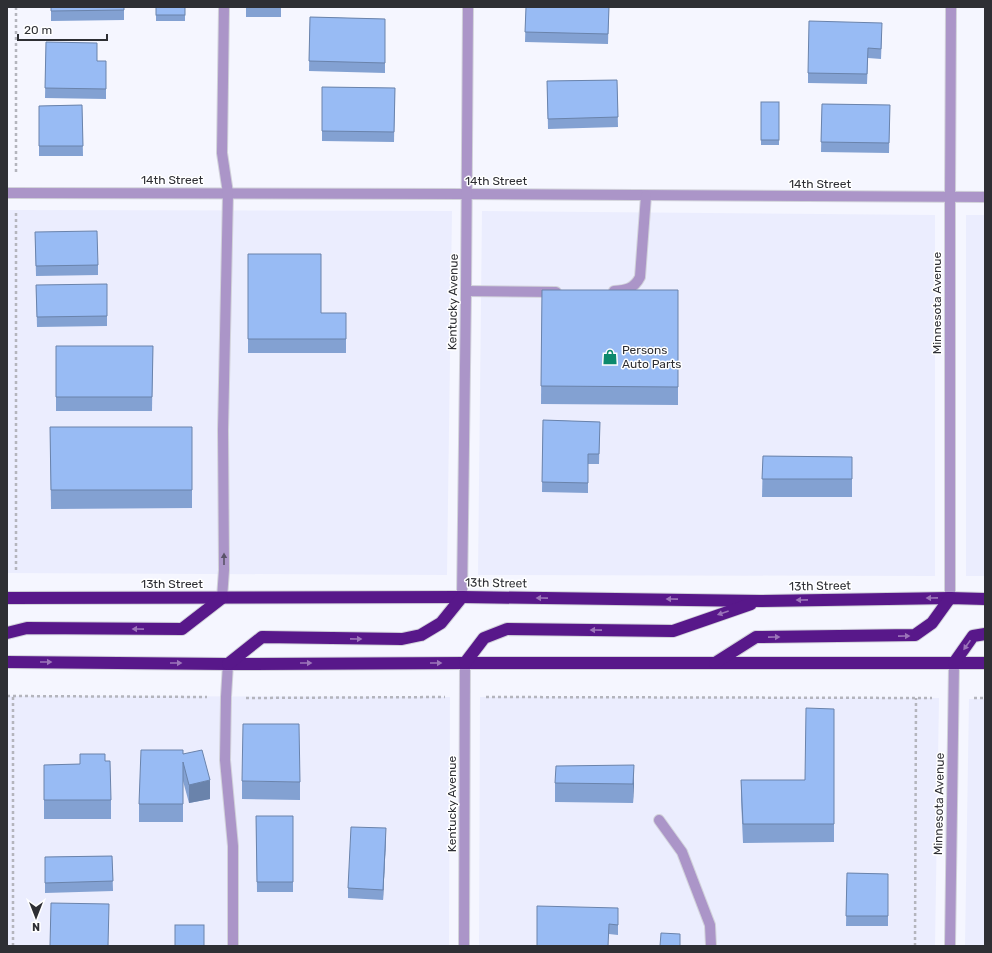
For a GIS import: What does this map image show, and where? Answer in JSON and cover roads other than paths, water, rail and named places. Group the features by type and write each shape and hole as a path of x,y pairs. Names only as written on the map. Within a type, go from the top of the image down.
{"highway":[{"name":"13th Street","path":"7,598 462,597 760,600 985,599"},
{"path":"228,664 262,637 402,639 421,636 441,623 462,597"},
{"path":"7,633 27,628 182,629 222,598"},
{"path":"715,663 756,637 916,636 932,623 950,598"},
{"path":"465,662 484,638 507,629 673,630 760,600"},
{"path":"954,663 973,636 985,634"},
{"path":"7,662 228,664 465,662 985,663"}],"street":[{"path":"222,598 224,570 223,430 228,193 222,153 224,7"},
{"name":"Kentucky Avenue","path":"462,597 468,7"},
{"name":"Minnesota Avenue","path":"950,598 951,7"},
{"name":"14th Street","path":"12,193 985,197"},
{"path":"608,292 626,290 637,283 640,277 646,196"},
{"path":"466,291 568,292"},
{"name":"Kentucky Avenue","path":"464,946 465,662"},
{"name":"Minnesota Avenue","path":"950,946 954,663"},
{"path":"228,664 225,760 233,846 233,946"},
{"path":"659,820 682,852 710,925 711,946"}],"place":[{"name":"Persons Auto Parts","path":"610,357"}]}
